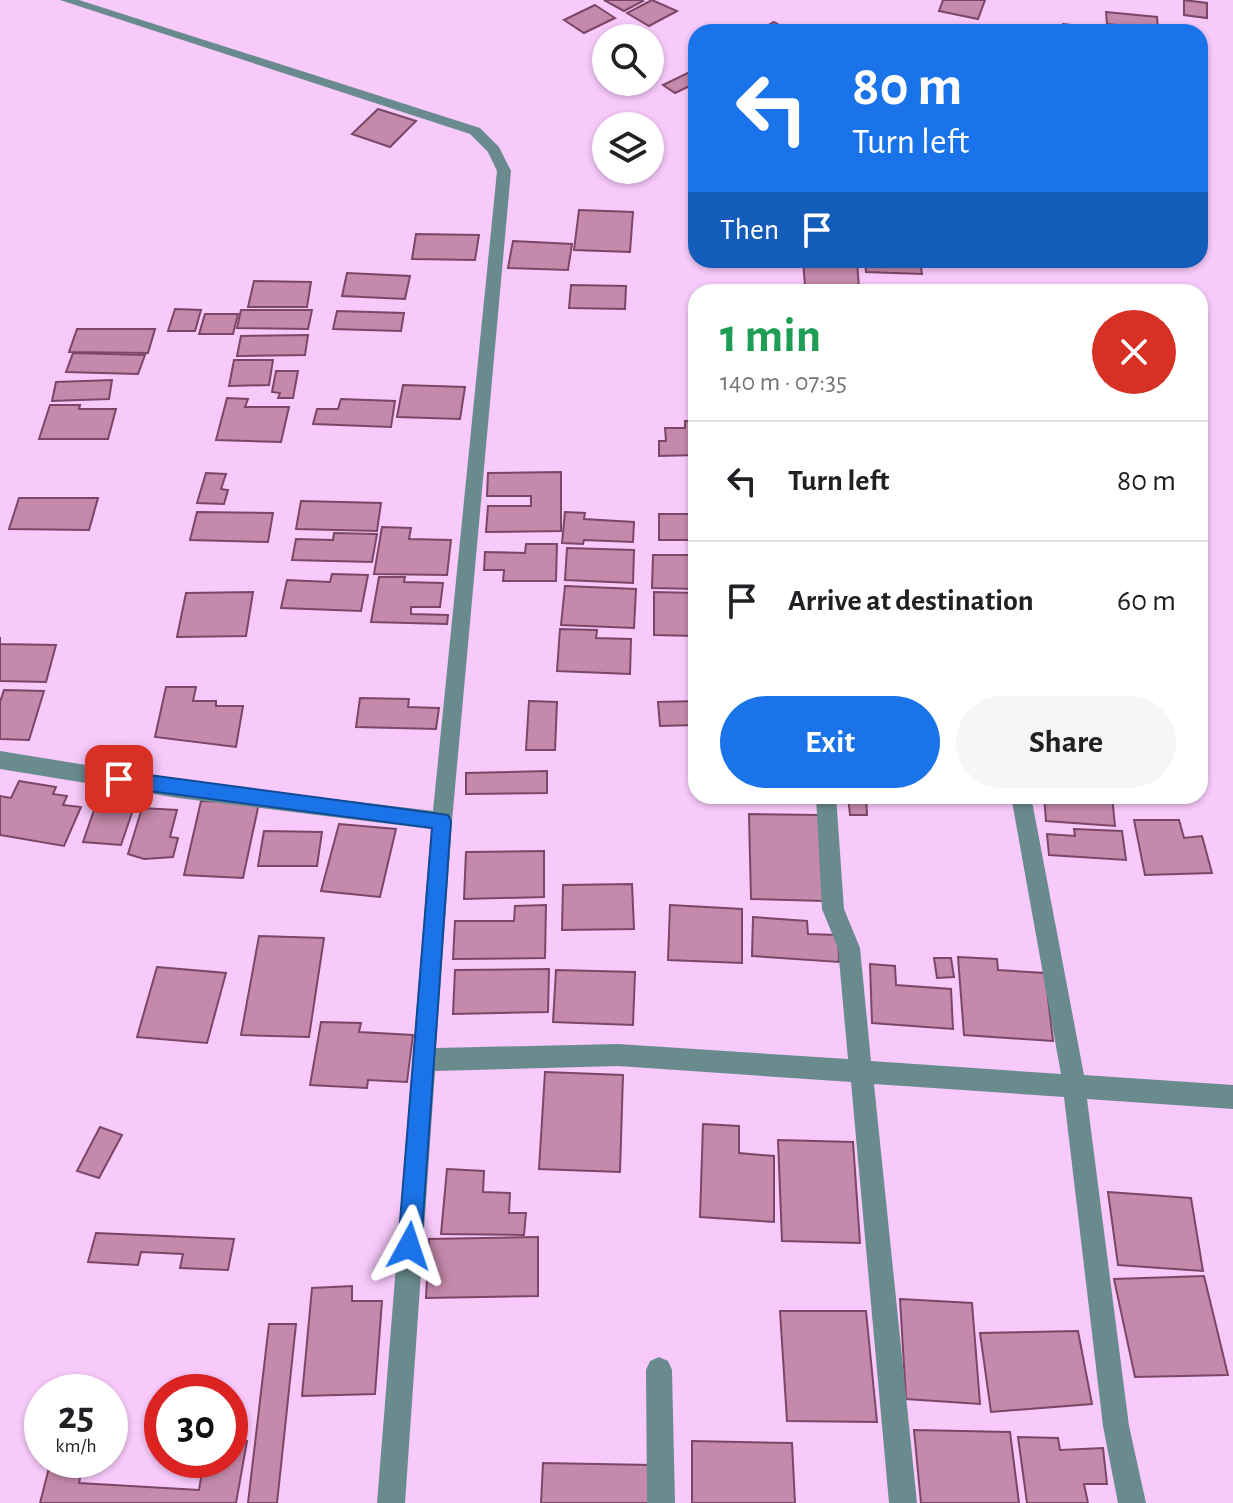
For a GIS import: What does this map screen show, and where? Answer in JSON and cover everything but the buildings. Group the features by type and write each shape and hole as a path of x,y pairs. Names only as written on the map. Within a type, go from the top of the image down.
{"street":[{"path":"66,0 475,131 494,150 504,171 442,821 391,1503"},
{"path":"0,760 178,789 442,821"},
{"path":"826,804 833,909 849,948 903,1503"},
{"path":"1022,804 1074,1084 1116,1426 1132,1503"},
{"path":"424,1060 618,1055 1233,1097"},
{"path":"659,1370 661,1503"}],"route":[{"path":"119,779 442,821 409,1246"}]}
